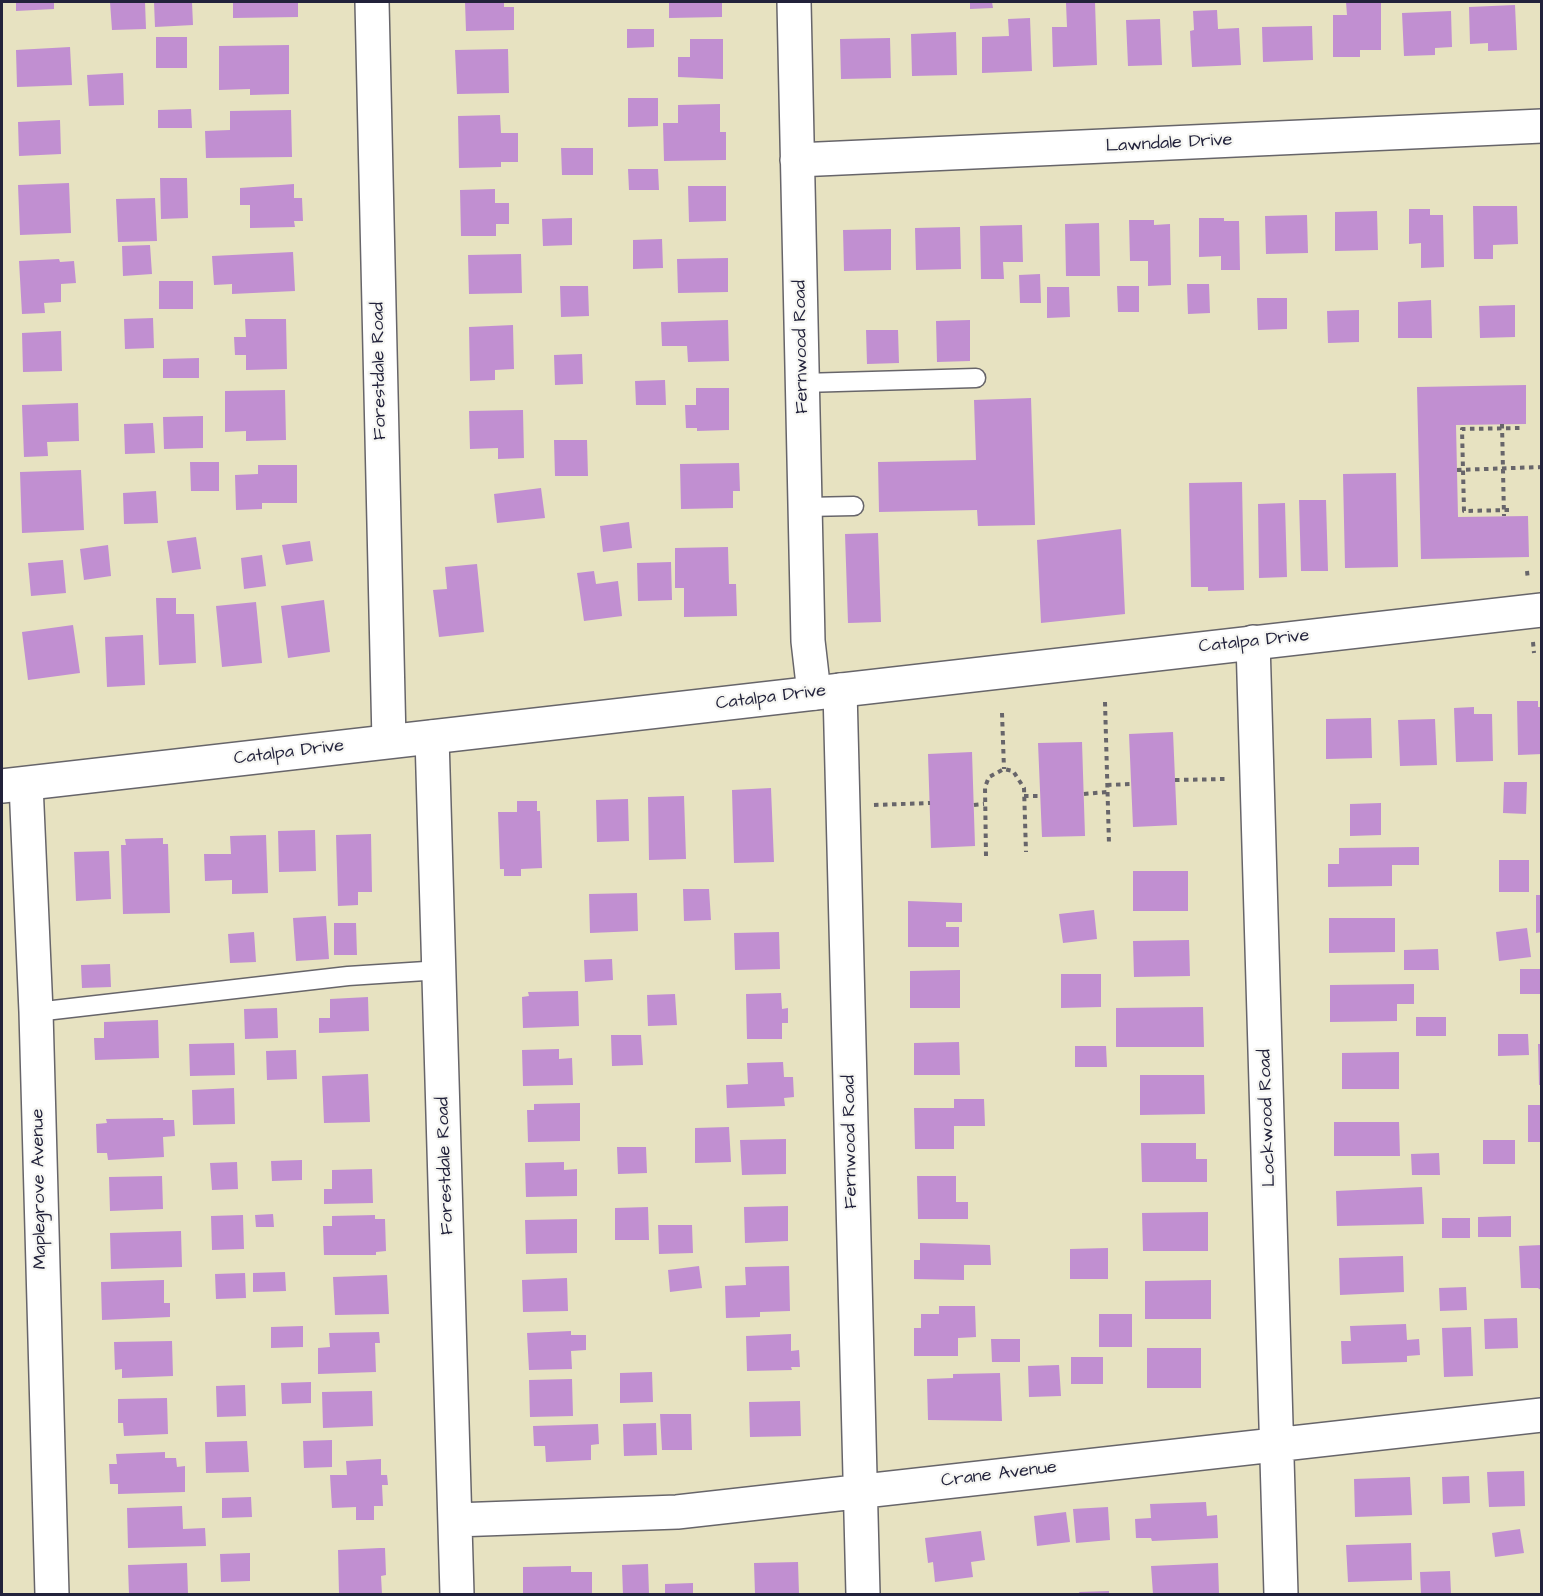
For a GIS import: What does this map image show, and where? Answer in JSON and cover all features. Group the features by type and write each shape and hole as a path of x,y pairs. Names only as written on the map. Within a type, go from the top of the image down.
{"street":[{"name":"Forestdale Road","path":"372,2 389,741"},
{"name":"Fernwood Road","path":"794,2 809,652 827,691 863,1594"},
{"name":"Lawndale Drive","path":"797,160 1542,126"},
{"name":"Catalpa Drive","path":"14,785 1542,610"},
{"name":"Lockwood Road","path":"1253,642 1281,1594"},
{"name":"Forestdale Road","path":"432,737 441,970 457,1594"},
{"name":"Maplegrove Avenue","path":"14,785 36,1012 52,1594"},
{"name":"Crane Avenue","path":"455,1520 677,1512 1542,1415"}],"lane":[{"path":"803,383 976,378"},
{"path":"806,507 854,506"},
{"path":"36,1012 348,976 441,970"}],"path":[{"path":"1502,427 1507,510 1504,516"},
{"path":"1507,510 1464,511 1462,429 1521,428"},
{"path":"1457,470 1542,467"},
{"path":"1105,702 1109,844"},
{"path":"1002,713 1004,769"},
{"path":"986,856 985,787 989,777 1004,769 1013,771 1021,780 1024,796 1026,852"},
{"path":"1175,780 1229,779"},
{"path":"1107,785 1131,784"},
{"path":"1084,794 1107,792"},
{"path":"1024,796 1040,796"},
{"path":"870,805 930,803"},
{"path":"974,805 984,804"}],"building":[{"path":"16,2 54,2 54,9 16,11"},
{"path":"110,2 145,2 146,29 112,30"},
{"path":"154,2 192,2 193,25 155,27"},
{"path":"233,2 298,2 298,17 233,18"},
{"path":"465,2 504,2 504,7 514,7 514,30 466,31"},
{"path":"669,2 722,2 722,17 669,18"},
{"path":"970,2 992,2 993,8 970,9"},
{"path":"1095,2 1097,65 1053,67 1052,27 1067,27 1066,3"},
{"path":"1346,2 1381,2 1381,50 1360,50 1360,57 1333,57 1333,15 1347,15"},
{"path":"1515,5 1517,50 1488,51 1488,43 1470,44 1469,7"},
{"path":"1217,10 1218,29 1239,28 1241,65 1192,67 1190,31 1194,30 1193,11"},
{"path":"1451,11 1452,47 1435,48 1435,55 1404,56 1402,13"},
{"path":"1030,18 1032,71 982,73 982,37 1009,36 1008,19"},
{"path":"1160,19 1162,65 1128,66 1126,20"},
{"path":"1312,26 1313,60 1263,62 1262,27"},
{"path":"627,29 654,29 654,47 627,48"},
{"path":"956,32 957,75 912,76 911,34"},
{"path":"156,37 187,37 187,68 156,68"},
{"path":"890,38 891,78 841,79 840,39"},
{"path":"690,39 723,39 723,79 678,77 678,57 690,57"},
{"path":"289,45 289,94 250,95 250,89 219,90 219,46"},
{"path":"70,47 72,85 17,87 16,50"},
{"path":"508,49 509,93 457,94 455,50"},
{"path":"123,73 124,105 89,106 87,75"},
{"path":"628,98 658,98 658,126 628,127"},
{"path":"720,104 720,132 726,132 726,160 664,161 663,123 678,123 678,105"},
{"path":"191,109 192,128 158,128 158,110"},
{"path":"291,110 292,157 206,158 205,131 230,130 230,111"},
{"path":"500,115 501,133 518,133 518,162 501,162 501,167 459,168 458,116"},
{"path":"60,120 61,154 19,156 18,122"},
{"path":"561,148 593,148 593,175 562,175"},
{"path":"628,169 658,169 659,190 629,190"},
{"path":"160,178 187,178 188,218 161,219"},
{"path":"69,183 71,233 20,235 18,185"},
{"path":"294,184 294,198 302,198 303,221 294,221 295,227 250,228 250,205 240,205 240,188"},
{"path":"688,186 726,186 726,221 689,222"},
{"path":"495,189 495,203 509,203 509,224 496,224 496,236 461,236 460,190"},
{"path":"155,198 157,241 118,242 116,199"},
{"path":"1473,206 1517,206 1518,244 1493,245 1493,259 1474,259"},
{"path":"1409,209 1430,209 1430,215 1443,215 1444,267 1421,268 1421,243 1409,244"},
{"path":"1377,211 1378,250 1335,251 1335,212"},
{"path":"1307,215 1308,253 1266,254 1265,216"},
{"path":"572,218 572,245 543,246 542,219"},
{"path":"1199,218 1224,218 1224,221 1239,221 1240,270 1221,270 1221,256 1199,257"},
{"path":"1129,220 1154,220 1154,225 1170,224 1171,285 1148,286 1148,261 1130,261"},
{"path":"1099,223 1100,276 1066,276 1065,224"},
{"path":"1022,225 1023,262 1003,262 1004,279 981,279 980,226"},
{"path":"960,227 961,269 916,270 915,228"},
{"path":"891,229 891,270 844,271 843,230"},
{"path":"662,239 663,268 633,269 633,240"},
{"path":"150,245 152,274 123,276 122,246"},
{"path":"293,252 295,291 232,294 232,284 214,285 212,256"},
{"path":"521,254 522,293 469,294 468,255"},
{"path":"728,258 728,292 678,293 677,259"},
{"path":"59,259 60,262 74,261 76,283 61,284 61,302 44,303 45,313 22,314 19,261"},
{"path":"1040,274 1041,303 1020,303 1019,275"},
{"path":"159,281 193,281 193,309 159,309"},
{"path":"1187,284 1209,284 1210,313 1188,314"},
{"path":"560,286 588,286 589,316 561,317"},
{"path":"1117,286 1139,286 1139,312 1118,312"},
{"path":"1047,287 1069,287 1070,317 1047,318"},
{"path":"1257,298 1287,298 1287,329 1258,330"},
{"path":"1431,300 1432,338 1398,338 1398,302"},
{"path":"1515,305 1515,337 1480,338 1479,306"},
{"path":"1359,310 1359,342 1328,343 1327,311"},
{"path":"153,318 154,348 125,349 124,319"},
{"path":"245,319 286,319 287,369 246,370 246,355 235,355 234,337 246,337"},
{"path":"728,320 729,361 688,362 687,346 662,346 661,322"},
{"path":"970,320 970,361 937,362 936,321"},
{"path":"513,325 514,369 495,370 495,380 470,381 469,327"},
{"path":"866,330 898,330 899,363 867,364"},
{"path":"61,331 62,371 23,372 22,333"},
{"path":"582,354 583,384 555,385 554,355"},
{"path":"199,358 199,378 163,378 163,359"},
{"path":"665,380 666,405 636,405 635,381"},
{"path":"1526,385 1526,424 1456,425 1458,517 1528,516 1529,557 1421,559 1417,387"},
{"path":"696,388 729,388 729,430 697,431 697,428 686,428 685,405 696,405"},
{"path":"285,390 286,440 246,441 246,431 225,432 225,391"},
{"path":"1031,398 1035,525 978,526 977,510 879,512 878,462 976,460 974,400"},
{"path":"78,403 79,441 47,442 48,456 24,457 22,405"},
{"path":"523,410 524,458 498,459 498,448 470,449 469,411"},
{"path":"203,416 203,448 164,449 163,417"},
{"path":"153,423 155,453 125,454 124,424"},
{"path":"554,440 587,440 588,476 555,476"},
{"path":"190,462 219,462 219,491 191,491"},
{"path":"739,463 740,491 733,491 733,508 681,509 680,464"},
{"path":"258,465 297,465 297,503 262,503 262,509 236,510 235,475 258,474"},
{"path":"81,470 84,530 22,533 20,472"},
{"path":"1396,473 1398,567 1345,568 1343,474"},
{"path":"1242,482 1244,590 1208,591 1208,587 1191,587 1189,483"},
{"path":"541,488 545,518 497,523 494,494"},
{"path":"156,491 158,523 124,524 123,493"},
{"path":"1299,500 1326,500 1328,571 1301,571"},
{"path":"1285,503 1287,577 1259,578 1258,504"},
{"path":"629,522 632,548 603,552 600,526"},
{"path":"1121,529 1125,614 1041,623 1037,540"},
{"path":"878,533 881,622 848,623 845,534"},
{"path":"196,537 201,569 172,573 167,541"},
{"path":"310,541 313,561 286,565 282,545"},
{"path":"108,545 111,576 84,580 80,549"},
{"path":"728,547 729,584 736,584 737,616 684,617 684,588 675,588 675,548"},
{"path":"262,555 266,586 244,589 241,558"},
{"path":"63,560 66,593 31,596 28,563"},
{"path":"671,562 672,600 638,601 637,563"},
{"path":"477,564 484,632 439,637 433,590 447,589 445,567"},
{"path":"594,571 596,584 618,581 622,616 584,621 577,573"},
{"path":"156,598 176,598 176,614 194,614 196,663 159,665"},
{"path":"324,600 330,652 288,658 281,606"},
{"path":"256,602 262,663 222,667 216,606"},
{"path":"73,625 80,673 28,680 22,632"},
{"path":"143,635 145,685 107,687 105,637"},
{"path":"1517,701 1538,701 1538,707 1542,707 1542,754 1518,755"},
{"path":"1474,707 1474,714 1492,714 1493,761 1456,762 1454,708"},
{"path":"1371,718 1372,758 1326,759 1326,719"},
{"path":"1435,719 1437,765 1400,766 1398,720"},
{"path":"1173,732 1177,825 1133,827 1129,734"},
{"path":"1082,742 1085,836 1042,837 1038,743"},
{"path":"972,752 975,846 931,848 928,754"},
{"path":"1504,782 1527,782 1526,814 1503,813"},
{"path":"771,788 774,862 734,863 732,790"},
{"path":"684,796 686,859 649,860 648,797"},
{"path":"628,799 629,841 597,842 596,800"},
{"path":"517,801 537,801 537,811 540,811 542,868 521,869 521,876 504,876 504,869 500,869 498,812 517,812"},
{"path":"1381,803 1381,835 1350,836 1350,804"},
{"path":"315,830 316,871 279,872 278,831"},
{"path":"371,834 372,892 358,892 358,905 338,906 336,835"},
{"path":"266,835 268,893 232,894 232,880 205,881 204,854 231,854 230,836"},
{"path":"163,838 163,844 168,844 170,913 123,914 121,845 126,845 125,839"},
{"path":"1419,847 1419,865 1392,865 1392,886 1328,887 1328,864 1339,864 1339,848"},
{"path":"109,851 111,899 76,901 74,852"},
{"path":"1499,860 1529,860 1529,892 1499,892"},
{"path":"1133,871 1188,871 1188,911 1133,911"},
{"path":"683,889 709,889 711,920 684,921"},
{"path":"637,893 638,931 590,933 589,894"},
{"path":"1536,895 1542,895 1542,932 1536,933"},
{"path":"908,901 962,903 962,922 946,922 946,927 959,927 959,947 908,947"},
{"path":"1094,910 1097,939 1063,943 1059,914"},
{"path":"326,916 329,959 296,961 293,918"},
{"path":"1329,918 1395,918 1395,952 1329,953"},
{"path":"334,923 356,923 357,955 334,955"},
{"path":"1527,928 1531,957 1499,961 1496,932"},
{"path":"254,932 256,962 230,963 228,934"},
{"path":"779,932 780,969 735,970 734,933"},
{"path":"1189,940 1190,976 1134,977 1133,941"},
{"path":"1438,949 1439,970 1404,970 1404,950"},
{"path":"612,959 613,980 585,982 584,960"},
{"path":"110,964 111,987 82,988 81,965"},
{"path":"1520,969 1542,969 1542,994 1520,994"},
{"path":"960,970 960,1008 910,1008 910,971"},
{"path":"1061,974 1101,974 1101,1007 1061,1008"},
{"path":"1414,984 1414,1004 1397,1004 1397,1021 1330,1022 1330,985"},
{"path":"578,991 579,1026 523,1028 522,997 529,996 528,992"},
{"path":"781,993 782,1009 788,1008 788,1023 782,1023 782,1039 747,1039 746,994"},
{"path":"675,994 677,1025 648,1026 647,995"},
{"path":"368,997 369,1031 319,1033 319,1018 330,1018 330,999"},
{"path":"1203,1007 1204,1047 1116,1047 1116,1008"},
{"path":"277,1008 278,1038 245,1039 244,1009"},
{"path":"1416,1017 1446,1017 1446,1036 1416,1036"},
{"path":"158,1020 159,1058 95,1060 94,1038 104,1038 104,1022"},
{"path":"1498,1034 1528,1034 1529,1055 1498,1056"},
{"path":"611,1035 641,1035 643,1065 612,1066"},
{"path":"959,1042 960,1075 914,1075 914,1043"},
{"path":"234,1043 235,1075 190,1076 189,1044"},
{"path":"1538,1044 1542,1044 1542,1085 1539,1085"},
{"path":"1075,1046 1106,1046 1107,1067 1075,1067"},
{"path":"559,1049 559,1059 572,1058 573,1085 523,1086 522,1050"},
{"path":"296,1050 297,1079 267,1080 266,1051"},
{"path":"1399,1052 1399,1089 1342,1089 1342,1053"},
{"path":"783,1062 784,1077 793,1077 794,1097 784,1098 785,1106 727,1108 726,1085 748,1084 747,1063"},
{"path":"368,1074 370,1122 324,1123 322,1076"},
{"path":"1140,1075 1204,1075 1205,1114 1140,1115"},
{"path":"234,1088 235,1124 193,1125 192,1090"},
{"path":"954,1099 984,1099 985,1126 954,1126 954,1149 915,1149 914,1108 954,1108"},
{"path":"580,1103 580,1141 528,1142 527,1110 534,1110 534,1104"},
{"path":"1528,1105 1542,1105 1542,1142 1528,1142"},
{"path":"163,1118 163,1120 174,1120 175,1136 163,1137 164,1157 108,1160 107,1153 97,1153 96,1124 107,1123 106,1119"},
{"path":"1334,1122 1399,1122 1400,1156 1334,1156"},
{"path":"729,1127 731,1162 695,1163 695,1128"},
{"path":"786,1139 786,1174 742,1175 740,1140"},
{"path":"1483,1140 1515,1140 1515,1164 1483,1164"},
{"path":"1141,1143 1196,1143 1196,1159 1207,1159 1207,1182 1142,1182"},
{"path":"617,1147 646,1147 647,1173 618,1174"},
{"path":"1439,1153 1440,1175 1412,1175 1411,1154"},
{"path":"302,1160 302,1180 272,1181 271,1161"},
{"path":"237,1162 238,1189 212,1190 210,1163"},
{"path":"564,1162 564,1170 577,1169 577,1196 526,1197 525,1163"},
{"path":"372,1169 373,1203 324,1204 324,1189 332,1189 332,1170"},
{"path":"162,1176 163,1209 110,1211 109,1177"},
{"path":"917,1176 956,1176 956,1202 968,1202 968,1219 918,1219"},
{"path":"1422,1187 1424,1224 1337,1226 1336,1191"},
{"path":"788,1206 788,1241 745,1243 744,1207"},
{"path":"648,1207 649,1240 615,1240 615,1208"},
{"path":"1208,1212 1208,1251 1143,1251 1142,1213"},
{"path":"273,1214 274,1227 256,1227 255,1215"},
{"path":"243,1215 244,1249 212,1250 211,1216"},
{"path":"375,1215 375,1219 385,1219 386,1251 376,1252 376,1255 324,1255 323,1226 332,1226 332,1216"},
{"path":"1511,1216 1511,1237 1478,1237 1478,1217"},
{"path":"1442,1218 1470,1218 1470,1238 1442,1238"},
{"path":"577,1219 577,1253 526,1254 525,1220"},
{"path":"658,1225 692,1225 693,1253 659,1254"},
{"path":"181,1231 182,1267 111,1269 110,1233"},
{"path":"920,1243 990,1245 991,1265 964,1265 964,1280 914,1279 914,1260 920,1260"},
{"path":"1542,1245 1542,1291 1538,1288 1521,1288 1519,1246"},
{"path":"1108,1248 1108,1279 1070,1279 1070,1249"},
{"path":"1403,1256 1404,1292 1340,1295 1339,1258"},
{"path":"699,1266 702,1288 670,1292 668,1270"},
{"path":"789,1266 790,1311 760,1312 760,1317 726,1318 725,1286 746,1285 745,1267"},
{"path":"285,1272 286,1291 253,1292 253,1273"},
{"path":"245,1273 246,1298 216,1299 215,1274"},
{"path":"387,1275 389,1314 335,1315 333,1277"},
{"path":"567,1278 568,1311 523,1312 522,1280"},
{"path":"164,1280 164,1303 170,1303 170,1317 102,1320 101,1282"},
{"path":"1211,1280 1211,1319 1145,1319 1145,1281"},
{"path":"1466,1287 1467,1310 1440,1311 1439,1288"},
{"path":"939,1306 975,1306 976,1337 958,1338 958,1356 914,1356 914,1328 921,1328 921,1314 939,1314"},
{"path":"1099,1314 1132,1314 1132,1347 1099,1347"},
{"path":"1517,1318 1518,1348 1485,1349 1484,1319"},
{"path":"1406,1324 1407,1340 1419,1339 1420,1355 1407,1356 1407,1362 1342,1364 1341,1341 1351,1341 1350,1326"},
{"path":"303,1326 303,1347 271,1348 271,1327"},
{"path":"1471,1327 1473,1376 1444,1377 1442,1328"},
{"path":"571,1331 571,1335 586,1335 586,1350 571,1351 572,1369 529,1370 527,1333"},
{"path":"379,1332 380,1343 375,1343 376,1372 318,1374 318,1348 330,1347 329,1333"},
{"path":"791,1334 791,1351 799,1350 800,1367 791,1367 792,1370 747,1371 746,1336"},
{"path":"991,1339 1020,1339 1020,1362 992,1362"},
{"path":"172,1341 173,1376 122,1378 122,1369 115,1370 114,1342"},
{"path":"1147,1348 1201,1348 1201,1388 1147,1388"},
{"path":"1071,1357 1103,1357 1103,1384 1071,1384"},
{"path":"1059,1365 1061,1396 1029,1397 1028,1366"},
{"path":"652,1372 653,1402 620,1403 620,1373"},
{"path":"1000,1373 1002,1421 928,1420 927,1379 953,1378 953,1374"},
{"path":"572,1379 573,1416 530,1417 529,1380"},
{"path":"311,1382 311,1403 282,1404 281,1383"},
{"path":"245,1385 246,1416 217,1417 216,1386"},
{"path":"372,1391 373,1426 323,1428 322,1392"},
{"path":"167,1398 168,1434 124,1436 123,1423 118,1423 118,1399"},
{"path":"800,1401 801,1436 750,1437 749,1402"},
{"path":"660,1414 691,1414 692,1450 662,1450"},
{"path":"656,1423 657,1455 624,1456 623,1424"},
{"path":"598,1424 599,1444 591,1445 591,1460 546,1462 545,1446 534,1446 533,1426"},
{"path":"332,1440 332,1467 304,1468 303,1441"},
{"path":"247,1441 249,1472 206,1473 205,1442"},
{"path":"165,1452 165,1458 176,1458 177,1467 185,1466 185,1492 118,1494 118,1484 110,1484 109,1464 117,1464 116,1454"},
{"path":"381,1459 381,1475 387,1475 388,1485 382,1485 383,1506 374,1506 374,1520 356,1520 356,1507 332,1508 330,1475 347,1475 346,1461"},
{"path":"1524,1471 1525,1506 1489,1507 1487,1472"},
{"path":"1469,1476 1470,1503 1443,1504 1442,1477"},
{"path":"1410,1477 1412,1515 1355,1517 1354,1479"},
{"path":"251,1497 252,1517 222,1518 222,1498"},
{"path":"1206,1502 1207,1516 1217,1515 1218,1538 1152,1541 1151,1538 1136,1538 1135,1519 1151,1518 1150,1504"},
{"path":"182,1506 183,1529 205,1528 206,1546 128,1548 127,1508"},
{"path":"1108,1507 1110,1540 1076,1543 1073,1509"},
{"path":"1066,1512 1070,1542 1037,1546 1034,1516"},
{"path":"1520,1529 1524,1553 1495,1557 1492,1533"},
{"path":"981,1531 985,1560 971,1562 973,1577 935,1582 933,1562 928,1563 925,1538"},
{"path":"1411,1543 1412,1580 1348,1582 1346,1545"},
{"path":"385,1548 386,1575 381,1576 382,1594 339,1594 338,1550"},
{"path":"250,1553 250,1581 221,1582 220,1554"},
{"path":"798,1562 799,1594 755,1594 754,1563"},
{"path":"187,1563 188,1594 129,1594 128,1565"},
{"path":"1218,1563 1219,1594 1153,1594 1151,1566"},
{"path":"648,1564 649,1594 623,1594 622,1565"},
{"path":"571,1566 571,1572 592,1572 592,1594 523,1594 523,1567"},
{"path":"1450,1571 1451,1593 1421,1594 1420,1572"},
{"path":"693,1583 693,1594 665,1594 665,1584"},
{"path":"1109,1591 1109,1594 1080,1594 1079,1592"}]}
